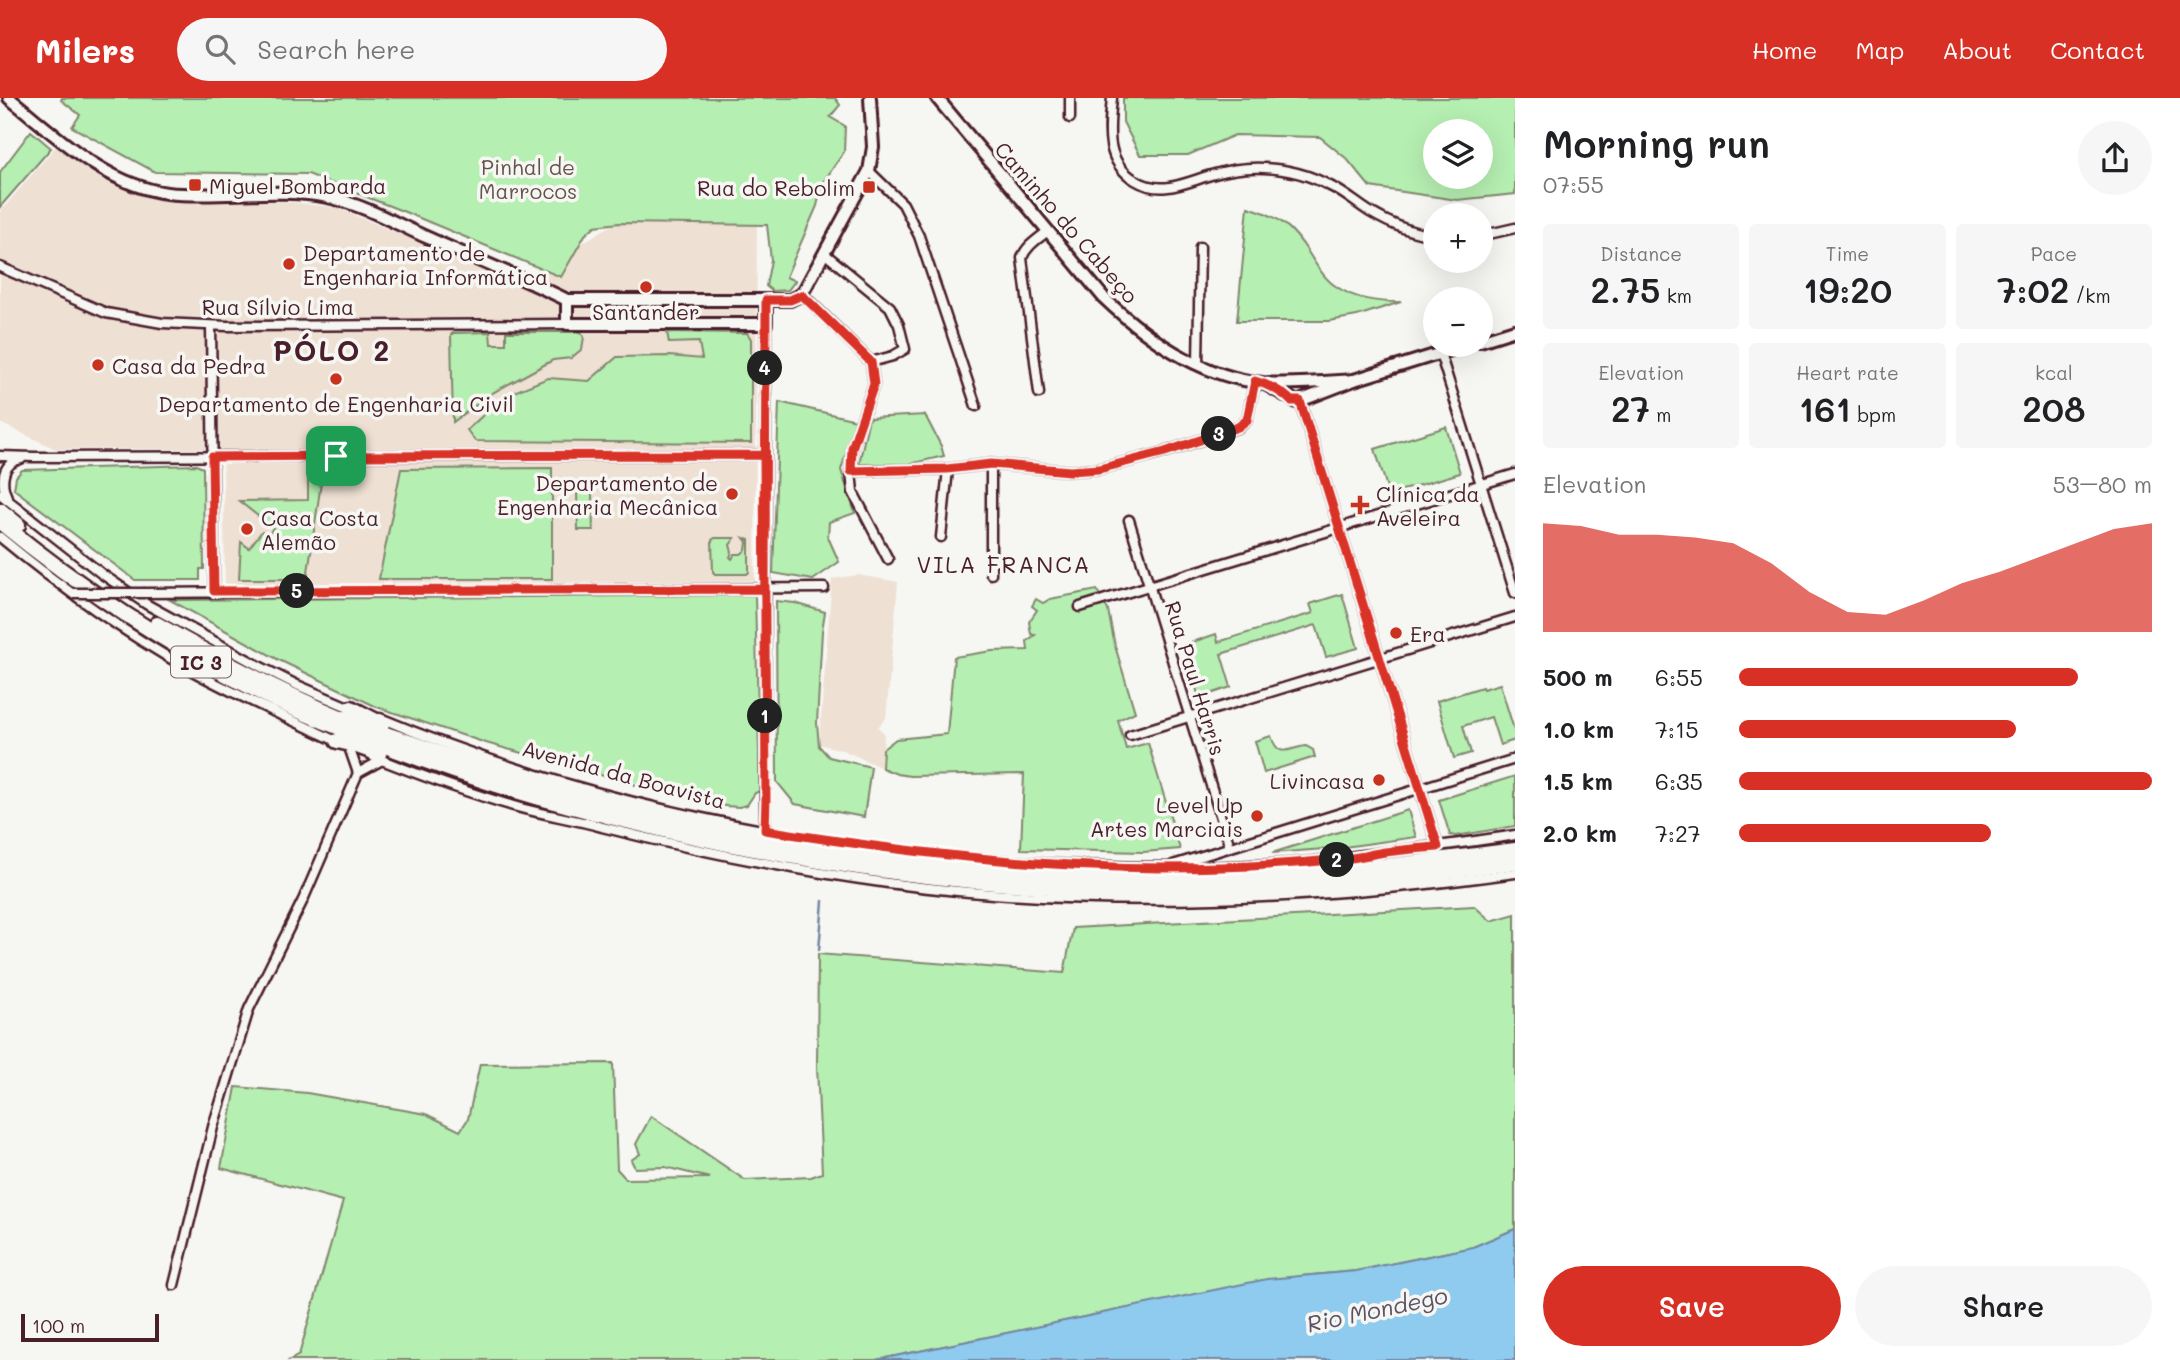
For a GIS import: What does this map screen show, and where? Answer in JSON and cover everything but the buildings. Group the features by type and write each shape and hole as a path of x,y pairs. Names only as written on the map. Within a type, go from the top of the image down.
{"highway":[{"name":"Avenida da Boavista","path":"4,505 71,568 130,609 265,683 427,756 479,767 628,810 806,847 892,860 1030,873 1159,878 1300,874 1515,850"},
{"name":"Avenida da Boavista","path":"0,522 122,614 194,658 279,702 525,794 696,839 891,873 1029,886 1159,891 1300,886 1515,862"},
{"path":"351,708 414,738 427,756"},
{"path":"343,744 351,744 393,758 427,756"},
{"path":"1468,857 1493,846 1515,841"}],"street":[{"path":"9,98 107,173 139,186 168,193 298,194 333,198 378,215 566,300 790,300 802,295 869,170 873,147 870,98"},
{"name":"Caminho do Cabeço","path":"937,98 1104,298 1128,321 1172,351 1198,364 1258,382 1287,396"},
{"path":"1070,98 1070,118"},
{"path":"1112,98 1109,132 1111,150 1120,167 1147,186 1173,188 1212,175 1244,169 1284,170 1318,180 1391,224 1423,233"},
{"path":"869,170 903,204 919,236 976,406"},
{"path":"1493,233 1515,228"},
{"path":"1040,393 1022,258 1031,244 1048,231"},
{"path":"1198,364 1200,247"},
{"path":"824,253 890,307 899,325 905,349 893,356 871,362"},
{"name":"Rua Sílvio Lima","path":"0,267 106,313 142,321 211,326 766,324"},
{"path":"802,295 871,362 874,384 852,448 851,471 853,492 888,559"},
{"path":"566,300 567,324"},
{"path":"765,830 766,300"},
{"path":"211,326 214,591"},
{"path":"1493,337 1515,330"},
{"path":"1427,357 1354,380 1301,400 1294,402 1287,396 1287,390 1296,384 1305,391 1301,400 1438,847"},
{"path":"1441,357 1515,593"},
{"name":"Caminho do Cabeço","path":"1258,382 1296,384 1354,380"},
{"path":"851,471 947,469 991,464 1070,471 1089,470 1165,452 1238,427 1247,420 1258,382"},
{"path":"0,456 764,455"},
{"path":"4,505 1,480 8,465 16,459 34,457"},
{"path":"991,464 991,574"},
{"path":"942,537 947,469"},
{"path":"1080,607 1515,474"},
{"name":"Avenida da Boavista","path":"0,494 4,505 146,604 272,673 433,741 531,773 630,800 765,830 892,850 1030,863 1163,868 1311,862 1515,835"},
{"name":"Rua Paul Harris","path":"1129,520 1230,847"},
{"path":"0,537 73,593 152,647 273,713 420,776 521,808 694,849 801,870 890,883 1088,899 1301,896 1515,873"},
{"path":"73,593 824,588"},
{"path":"1130,735 1515,617"},
{"path":"343,744 358,774"},
{"path":"1163,868 1515,759"},
{"path":"174,1285 213,1127 249,1009 303,900 358,774 382,760"}],"shaded area":[{"path":"58,144 174,198 291,202 338,208 516,283 653,200 757,201 755,581 225,584 223,449 56,449 0,423 0,212"},
{"path":"858,575 898,582 886,718 878,727 884,733 882,768 843,750 819,744 832,579"}],"green space":[{"name":"Pinhal de Marrocos","path":"835,98 840,105 830,117 845,126 844,152 822,184 817,206 786,277 795,281 788,290 772,291 766,286 771,260 767,225 619,223 595,226 585,235 561,277 308,174 155,172 72,127 80,115 61,100"},
{"path":"1123,98 1515,98 1515,194 1457,200 1370,187 1347,159 1320,137 1235,135 1188,155 1140,155 1123,122"},
{"path":"31,131 51,148 0,207 0,172"},
{"path":"1248,207 1268,214 1291,230 1324,275 1342,290 1366,299 1401,302 1357,316 1329,321 1237,321"},
{"path":"490,332 491,344 506,344 506,332 581,332 584,337 582,349 571,358 553,360 494,392 453,422 451,335"},
{"path":"667,332 747,333 751,339 751,443 475,441 467,430 504,396 548,378 589,381 617,357 669,356 702,359 699,342 669,343"},
{"path":"779,402 856,420 841,470 855,513 829,522 828,537 839,562 813,580 773,573"},
{"path":"925,415 944,456 909,464 859,464 869,418"},
{"path":"1446,427 1460,473 1389,494 1375,449"},
{"path":"196,465 203,468 204,569 200,569 200,580 135,580 14,489 16,477 22,470"},
{"path":"552,468 552,579 379,579 401,469"},
{"path":"323,469 307,579 239,579 241,542 249,548 262,531 268,535 273,528 239,501 308,500 308,470"},
{"path":"577,493 592,493 593,530 578,530"},
{"path":"735,538 730,545 732,559 735,554 746,550 747,542 744,538 749,540 747,574 713,572 712,540"},
{"path":"1097,590 1108,610 1115,646 1135,712 1118,720 1126,749 1148,743 1180,849 1143,852 1021,849 1024,774 910,776 882,768 883,749 896,739 947,734 954,657 992,651 1028,650 1027,641 1035,635 1031,634 1029,622 1037,610 1032,606 1036,599 1043,603 1050,599"},
{"path":"1342,594 1358,648 1326,657 1316,625 1221,654 1231,687 1199,698 1184,645 1216,634 1218,642 1313,613 1310,604"},
{"path":"755,595 760,791 755,793 747,805 739,807 647,788 486,743 377,707 279,660 170,600"},
{"path":"776,601 795,603 825,612 817,723 819,746 829,757 871,767 864,817 795,804 777,782"},
{"path":"1500,684 1515,740 1500,745 1491,717 1463,726 1471,753 1454,758 1437,701"},
{"path":"1271,736 1281,750 1306,746 1313,750 1315,757 1264,773 1255,741"},
{"path":"1515,776 1515,826 1450,835 1439,800"},
{"path":"1408,810 1416,837 1337,848 1272,853"},
{"path":"1474,906 1491,921 1515,914 1515,1229 1473,1247 1356,1271 1300,1276 1108,1312 876,1360 290,1360 299,1355 343,1201 221,1168 236,1087 307,1093 426,1114 460,1131 468,1119 480,1064 613,1063 617,1169 626,1179 710,1178 665,1167 635,1168 631,1160 640,1154 636,1144 651,1116 745,1180 811,1177 822,1173 817,1067 818,954 1064,973 1073,928"}],"water":[{"name":"Rio Mondego","path":"1515,1229 1515,1360 876,1360 1267,1279 1356,1271 1473,1247"}],"waterway":[{"path":"819,950 823,901"}],"place":[{"name":"Miguel Bombarda","path":"195,185"},
{"name":"Rua do Rebolim","path":"869,187"},
{"name":"Departamento de Engenharia Informática","path":"289,264"},
{"name":"Santander","path":"646,287"},
{"name":"Casa da Pedra","path":"98,365"},
{"name":"Departamento de Engenharia Civil","path":"336,379"},
{"name":"Departamento de Engenharia Mecânica","path":"732,494"},
{"name":"Clínica da Aveleira","path":"1360,505"},
{"name":"Casa Costa Alemão","path":"247,529"},
{"name":"Era","path":"1396,633"},
{"name":"Livincasa","path":"1379,780"},
{"name":"Level Up Artes Marciais","path":"1257,816"}],"district":[{"name":"PÓLO 2","path":"332,350"},
{"name":"VILA FRANCA","path":"1004,564"}],"route":[{"path":"336,456 212,457 214,591 765,589 766,300 790,300 802,295 871,362 874,384 852,448 851,471 947,469 991,464 1070,471 1099,469 1165,452 1238,427 1247,420 1255,381 1261,383 1287,396 1291,401 1300,401 1438,847 1299,863 1163,868 969,858 892,850 765,830 766,799 765,589 764,455 336,456"}]}
